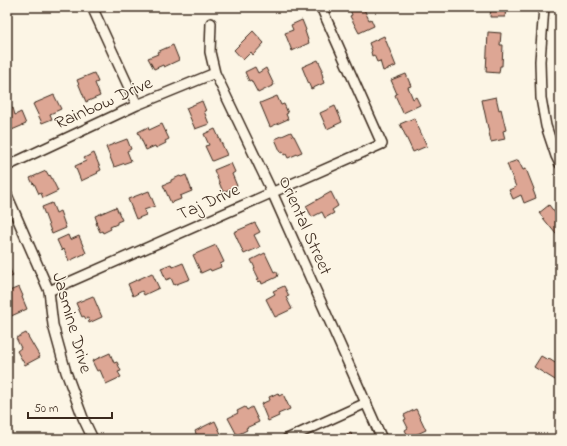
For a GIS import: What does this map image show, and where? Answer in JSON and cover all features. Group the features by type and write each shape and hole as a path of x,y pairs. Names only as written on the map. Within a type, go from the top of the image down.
{"street":[{"path":"92,7 137,105"},
{"name":"Taj Drive","path":"48,291 382,144 321,7"},
{"path":"544,7 540,61 541,98 546,126 560,164"},
{"name":"Oriental Street","path":"211,23 210,52 215,73 272,192 382,439"},
{"name":"Rainbow Drive","path":"7,166 137,105 215,73"},
{"name":"Jasmine Drive","path":"7,195 48,291 53,325 66,372 83,418 93,439"},
{"path":"287,439 366,403"}],"building":[{"path":"349,7 363,7 369,20 371,19 374,26 359,33 350,16 352,15"},
{"path":"491,7 506,7 505,17 490,17"},
{"path":"302,20 309,43 292,51 285,33 293,30 291,25"},
{"path":"253,31 264,43 253,55 251,52 243,60 234,50"},
{"path":"488,32 501,33 500,45 503,45 502,66 500,66 499,73 486,72"},
{"path":"384,36 396,66 383,71 380,61 377,62 374,55 372,56 369,43"},
{"path":"173,45 179,60 164,67 163,65 154,69 148,58"},
{"path":"318,60 323,70 321,70 324,83 311,89 302,67"},
{"path":"255,67 258,73 266,68 274,85 258,93 251,80 249,81 245,72"},
{"path":"94,73 98,82 95,83 100,96 86,102 77,80"},
{"path":"406,74 411,86 408,87 413,99 416,97 420,105 403,113 395,95 397,94 391,80"},
{"path":"54,95 61,109 50,114 52,119 42,123 33,104"},
{"path":"277,96 281,105 284,104 288,113 286,114 288,119 270,127 260,103"},
{"path":"496,97 499,110 501,109 506,130 503,131 505,139 491,142 482,100"},
{"path":"202,101 209,124 195,129 186,108"},
{"path":"335,106 342,122 327,129 320,113"},
{"path":"13,108 15,115 21,112 26,124 7,132 7,111"},
{"path":"414,118 427,146 413,152 400,124"},
{"path":"162,124 169,139 165,141 166,143 156,148 155,146 146,150 138,132 148,127 149,130"},
{"path":"215,129 227,155 212,161 205,146 209,145 204,134"},
{"path":"291,132 302,152 288,158 286,154 284,155 283,152 281,153 275,139"},
{"path":"127,139 131,149 127,151 131,161 114,167 106,147"},
{"path":"94,153 101,170 81,181 75,166 86,161 84,158"},
{"path":"518,160 523,170 526,169 536,198 524,203 521,195 513,199 509,190 516,187 507,164"},
{"path":"231,163 235,172 232,174 237,186 223,192 214,170"},
{"path":"46,171 49,176 50,175 58,191 43,198 30,178"},
{"path":"186,175 192,191 180,196 181,199 171,203 163,185 180,176"},
{"path":"149,191 155,206 144,210 146,215 136,219 128,199"},
{"path":"331,192 338,206 332,210 334,213 325,218 322,212 312,217 306,206"},
{"path":"52,203 56,213 60,211 66,228 52,234 42,207"},
{"path":"549,205 555,213 557,211 560,215 560,239 539,213"},
{"path":"116,207 122,220 110,227 111,229 103,233 102,231 100,232 95,216"},
{"path":"255,223 260,232 254,235 260,247 244,254 234,232"},
{"path":"68,235 70,240 79,236 86,253 69,261 64,249 62,251 57,240"},
{"path":"216,245 224,262 220,264 221,267 211,271 210,269 201,273 193,255"},
{"path":"265,253 274,272 276,271 278,274 277,277 262,284 261,281 258,282 257,279 259,279 251,260"},
{"path":"7,263 13,276 7,279"},
{"path":"183,263 190,279 174,285 171,278 166,280 161,268 171,264 173,267"},
{"path":"152,273 159,288 144,295 142,291 133,296 128,284"},
{"path":"284,286 289,296 286,297 292,309 275,317 266,299 275,294 273,291"},
{"path":"19,287 27,309 9,317 7,312 7,296 9,295 7,292"},
{"path":"93,296 102,317 89,323 88,318 86,319 84,316 82,317 76,303"},
{"path":"26,333 40,357 25,365 17,351 21,348 16,338"},
{"path":"110,353 114,363 117,362 121,371 118,372 121,377 106,384 100,370 97,371 92,361"},
{"path":"541,356 560,366 560,383 534,367"},
{"path":"278,393 279,396 283,394 290,409 278,414 279,416 268,421 261,404 270,400 269,397"},
{"path":"245,407 247,410 252,407 259,422 246,428 247,430 237,435 228,418 238,413 237,411"},
{"path":"416,409 426,430 409,438 405,430 408,428 404,420 406,419 404,415"},
{"path":"215,421 222,436 214,439 198,439 195,431"},
{"path":"351,433 353,439 338,439"}]}
